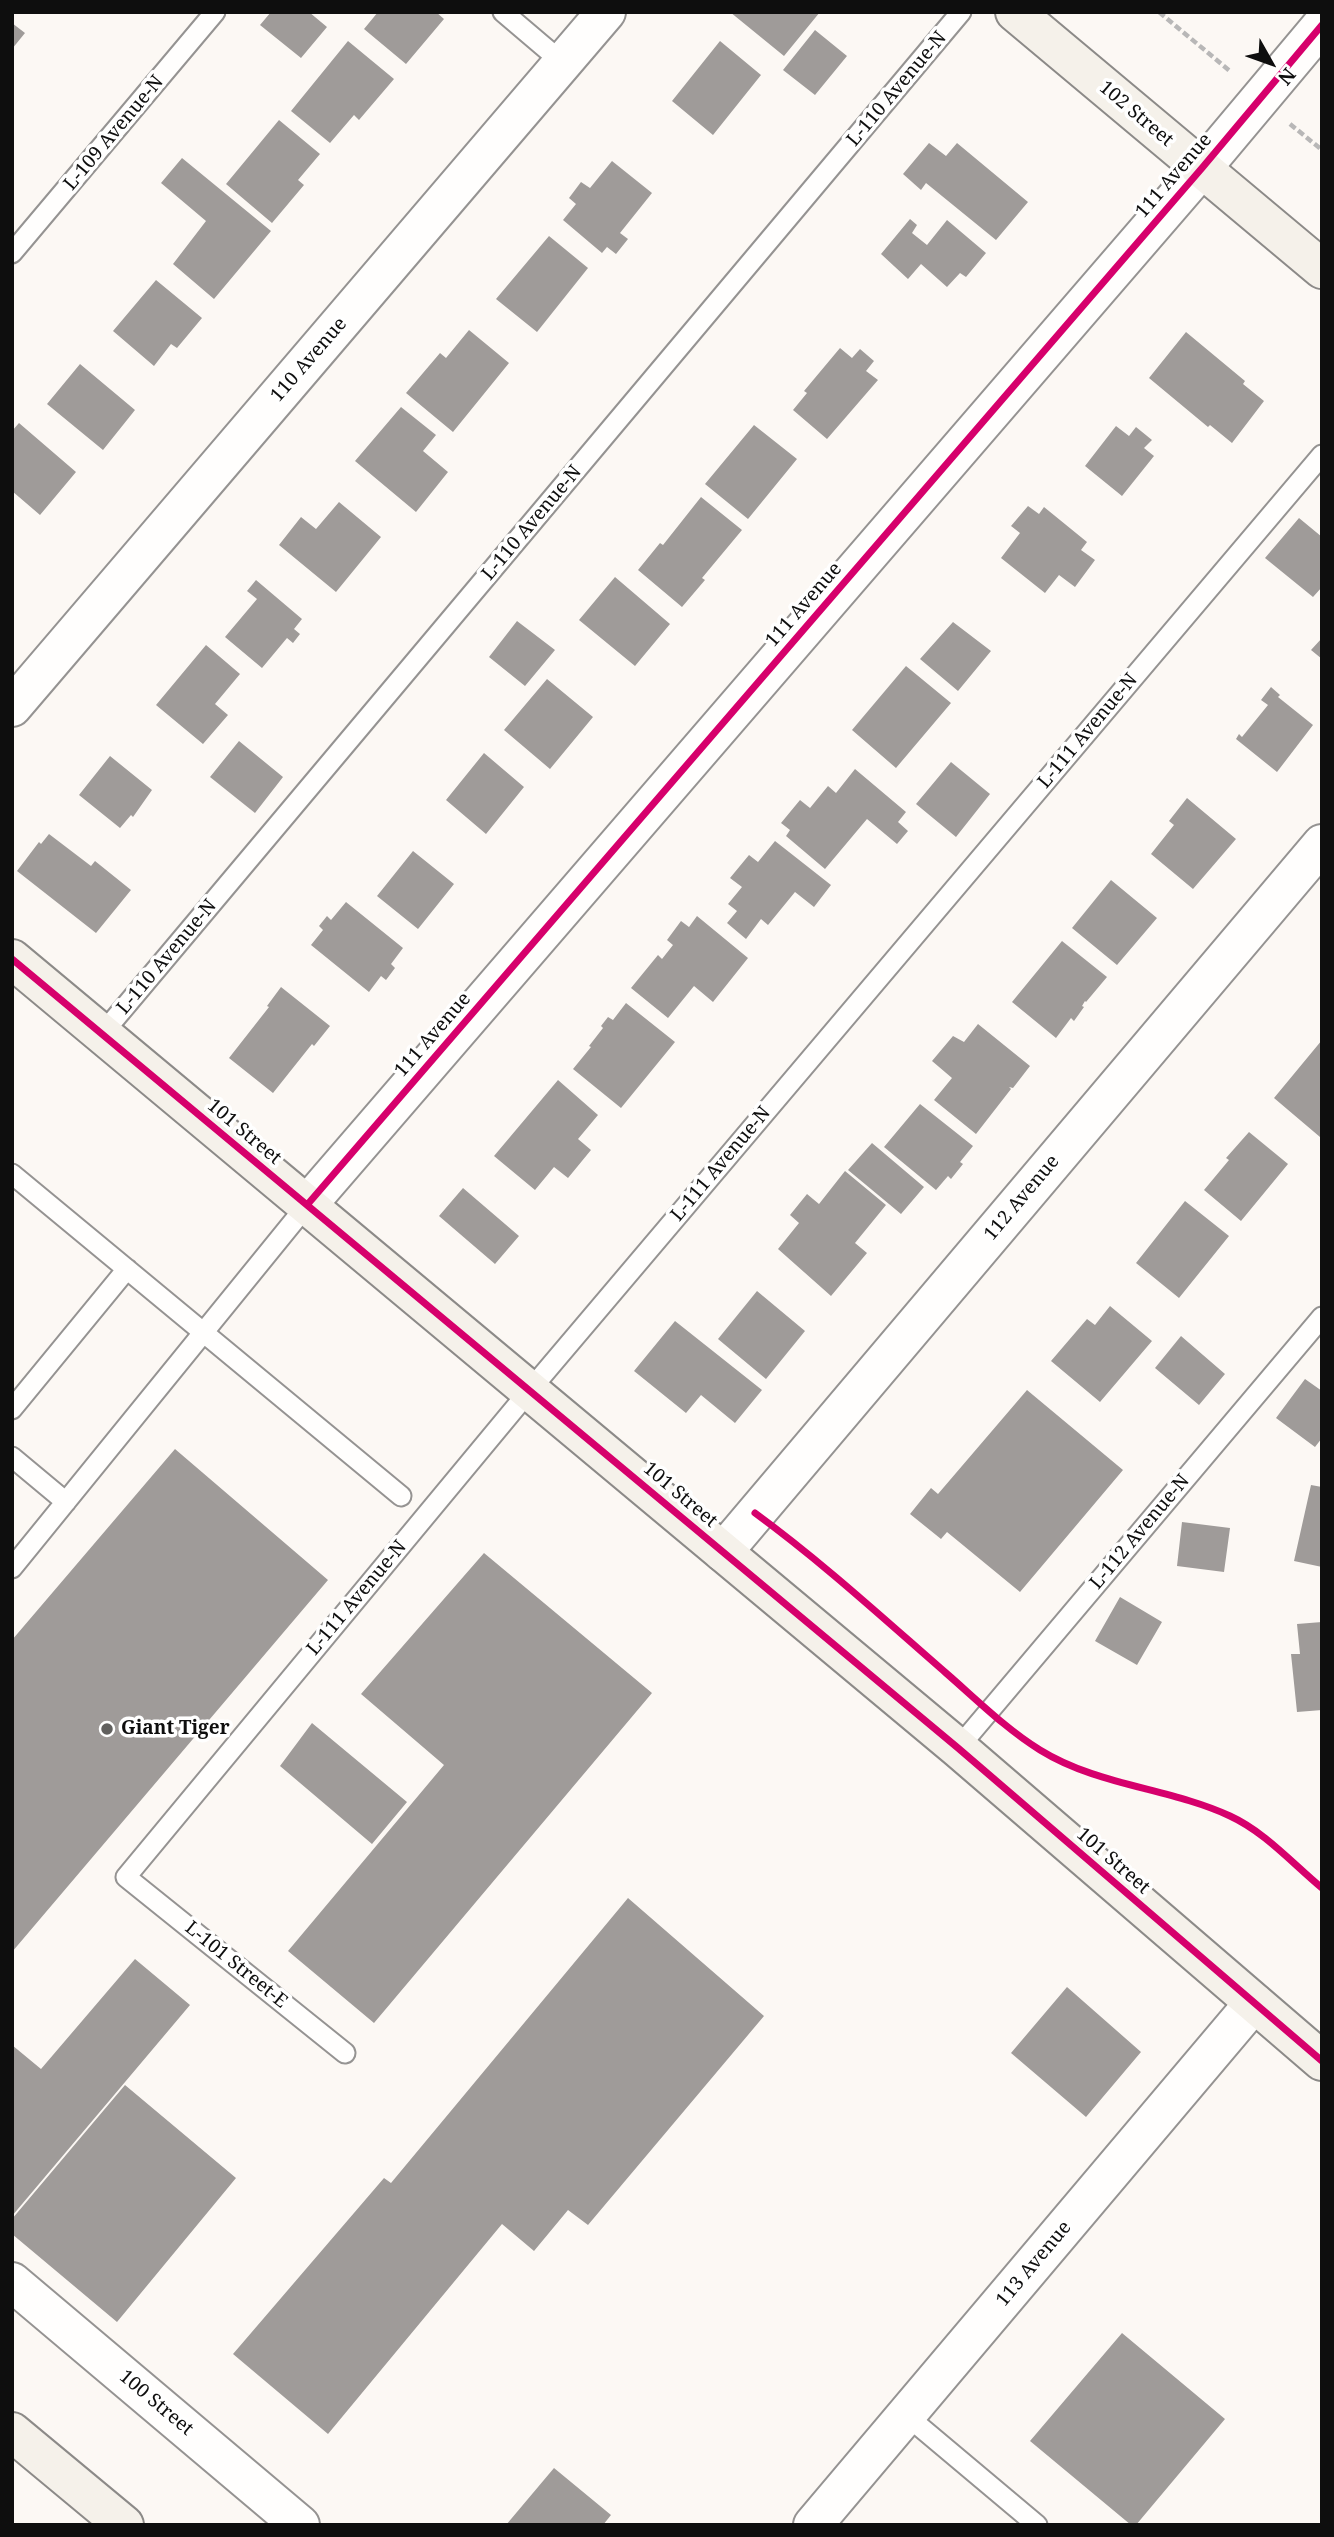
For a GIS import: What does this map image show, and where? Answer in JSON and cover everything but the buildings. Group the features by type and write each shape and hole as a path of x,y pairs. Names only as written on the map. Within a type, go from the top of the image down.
{"street":[{"name":"110 Avenue","path":"12,707 606,12"},
{"name":"102 Street","path":"1015,12 1322,269"},
{"name":"111 Avenue","path":"307,1205 1202,169 1322,24"},
{"name":"112 Avenue","path":"723,1552 1322,844"},
{"name":"101 Street","path":"12,959 958,1748 1322,2061"},
{"name":"113 Avenue","path":"813,2525 1254,2003"},
{"name":"100 Street","path":"12,2282 300,2525"},
{"path":"12,2432 124,2525"}],"lane":[{"name":"L-109 Avenue-N","path":"12,253 215,12"},
{"path":"503,12 563,63"},
{"name":"L-110 Avenue-N","path":"102,1034 961,12"},
{"name":"L-111 Avenue-N","path":"126,1877 530,1390 1322,455"},
{"path":"12,1174 401,1496"},
{"path":"12,1568 307,1205"},
{"path":"12,1409 127,1269"},
{"name":"L-112 Avenue-N","path":"958,1748 1322,1317"},
{"path":"12,1457 66,1502"},
{"name":"L-101 Street-E","path":"126,1877 345,2053"},
{"path":"906,2415 1029,2522"}],"cycle path":[{"path":"307,1205 1202,168 1322,25"},
{"path":"12,959 958,1748 1322,2061"},
{"path":"755,1513 829,1571 1027,1742 1086,1772 1183,1799 1230,1816 1267,1839 1322,1888"}],"place":[{"name":"Giant Tiger","path":"107,1729"}]}
